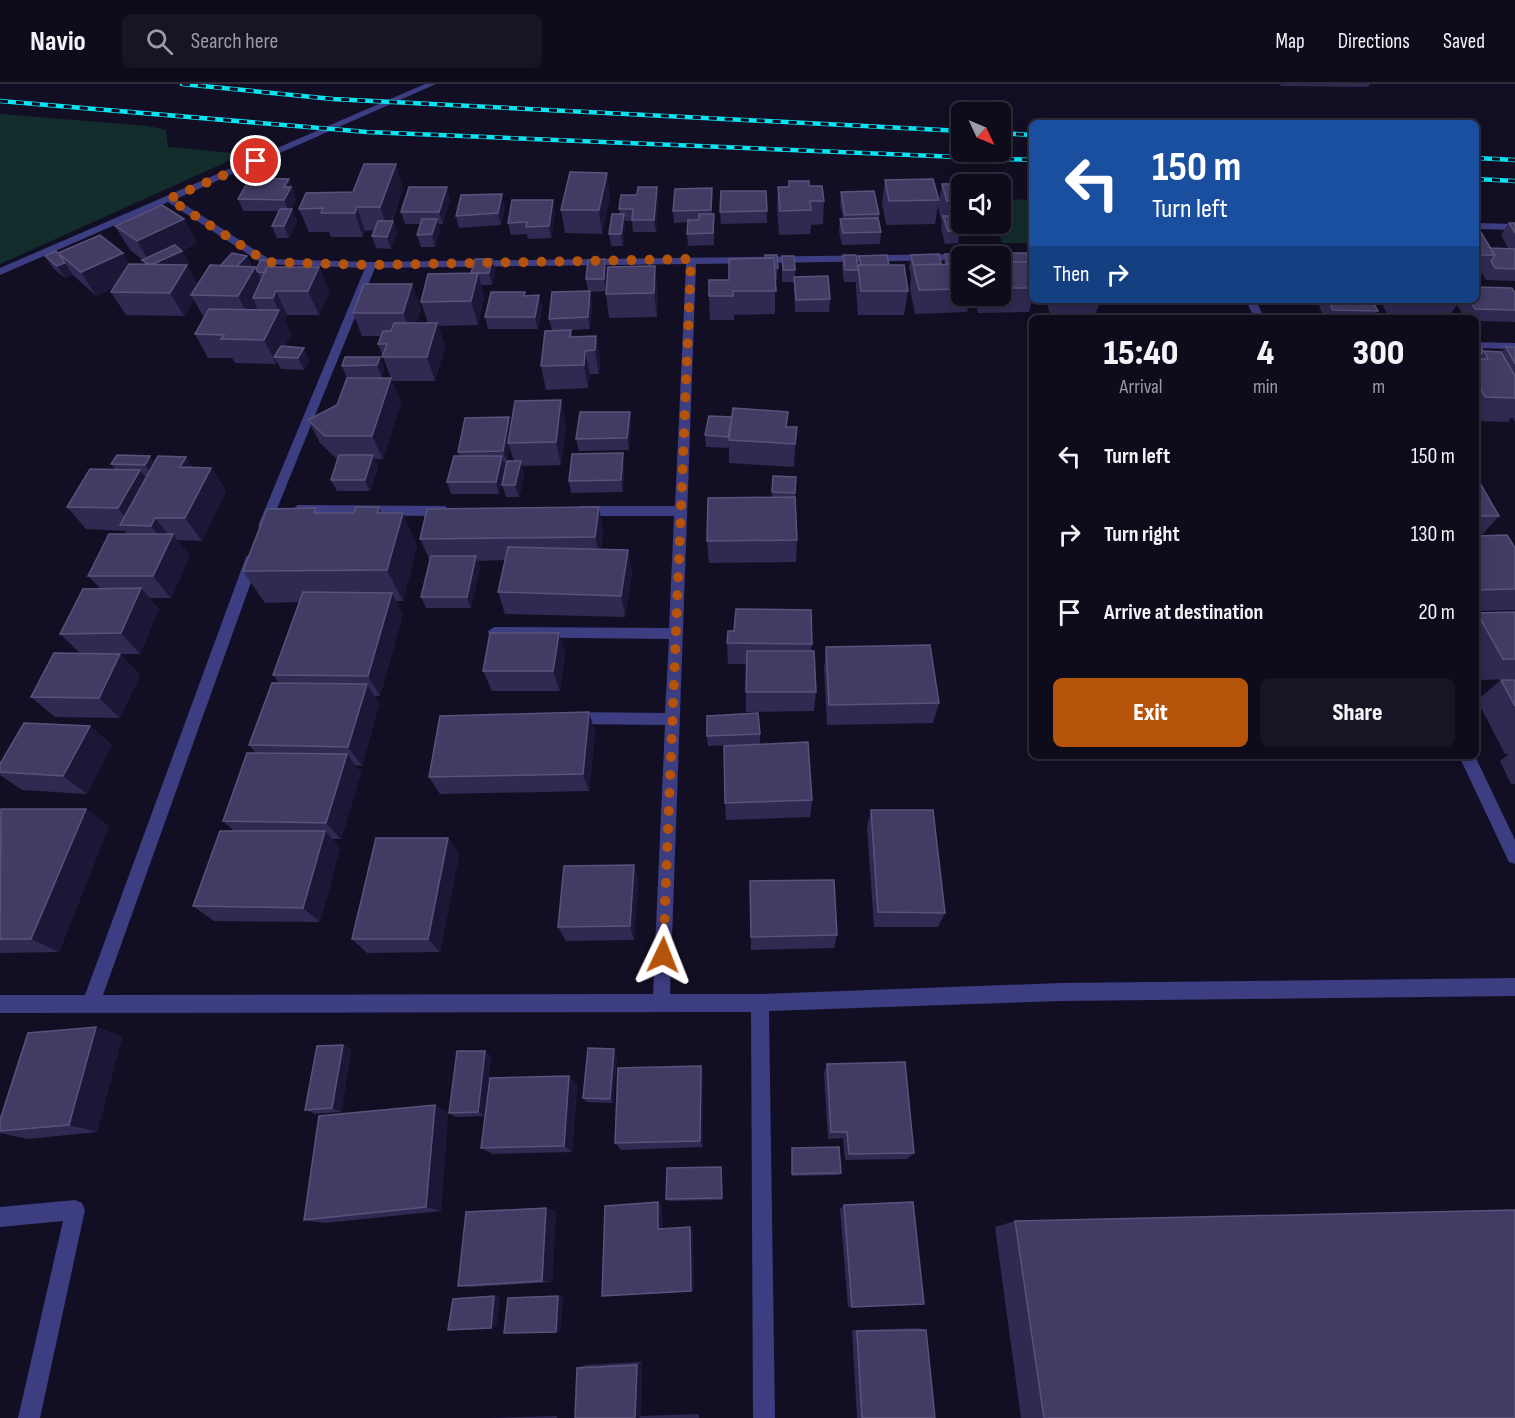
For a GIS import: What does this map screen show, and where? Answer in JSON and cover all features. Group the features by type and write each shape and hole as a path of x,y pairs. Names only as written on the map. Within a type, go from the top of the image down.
{"street":[{"path":"0,272 432,84"},
{"path":"169,199 267,262 371,265 951,257"},
{"path":"1479,226 1515,227"},
{"path":"1011,256 1029,256"},
{"path":"661,1003 691,259"},
{"path":"91,1003 270,510 371,265"},
{"path":"1479,345 1515,346"},
{"path":"270,510 459,511"},
{"path":"564,511 682,512"},
{"path":"494,632 677,634"},
{"path":"555,718 673,719"},
{"path":"1468,759 1515,857"},
{"path":"0,1004 760,1003 1061,992 1515,987"},
{"path":"760,1003 764,1418"},
{"path":"0,1217 75,1210 29,1418"}],"green space":[{"path":"0,114 148,126 166,130 168,147 244,154 0,264"},
{"path":"1011,199 1029,200 1029,243 1002,243 999,234 1011,234"}],"building":[{"path":"364,164 396,164 380,207 357,207 355,213 321,213 323,208 299,209 306,193 353,192"},
{"path":"570,172 607,173 599,210 561,210"},
{"path":"250,178 289,179 284,187 291,187 284,200 238,199"},
{"path":"933,179 939,200 889,201 885,180"},
{"path":"789,181 809,181 809,186 822,186 824,201 810,201 811,210 780,211 778,187 789,187"},
{"path":"942,184 951,184 951,201 947,201"},
{"path":"409,187 447,187 439,212 401,212"},
{"path":"638,187 657,187 654,220 632,220 633,209 619,209 621,195 637,195"},
{"path":"712,188 711,210 673,211 675,189"},
{"path":"721,191 766,191 767,211 720,212"},
{"path":"874,191 879,214 845,215 841,192"},
{"path":"502,194 498,213 456,216 461,195"},
{"path":"512,200 553,200 549,226 526,227 527,222 508,223"},
{"path":"162,205 184,219 137,241 115,226"},
{"path":"280,209 292,209 284,226 272,226"},
{"path":"612,214 624,214 621,234 609,234"},
{"path":"699,214 714,214 713,233 687,234 688,220 699,220"},
{"path":"943,216 951,216 951,231 948,231"},
{"path":"878,218 881,232 843,233 840,219"},
{"path":"422,219 437,219 432,234 417,235"},
{"path":"378,221 393,221 387,237 372,236"},
{"path":"1509,223 1515,223 1515,233"},
{"path":"1479,231 1480,231 1495,255 1479,255"},
{"path":"100,235 123,253 81,272 58,253"},
{"path":"175,245 182,251 153,264 142,260"},
{"path":"1490,248 1515,249 1515,269 1495,268 1491,261 1495,255"},
{"path":"56,251 65,263 57,266 45,256"},
{"path":"232,253 247,256 237,266 220,266"},
{"path":"1011,253 1026,253 1029,266 1028,262 1011,262"},
{"path":"939,254 941,264 913,265 911,255"},
{"path":"945,254 951,254 951,264 947,264"},
{"path":"765,255 777,255 778,268 775,268 774,258 765,258"},
{"path":"843,255 856,255 858,270 845,270"},
{"path":"887,255 889,265 861,265 859,256"},
{"path":"782,256 794,256 795,270 783,270"},
{"path":"774,258 776,291 733,291 733,296 709,296 709,280 729,280 729,259"},
{"path":"475,259 492,259 489,273 471,273"},
{"path":"605,259 604,279 586,279 588,260"},
{"path":"261,260 275,261 271,267 267,267 265,273 258,272 256,269"},
{"path":"1011,262 1028,262 1029,288 1011,288"},
{"path":"129,264 187,265 170,293 111,292"},
{"path":"951,264 951,289 919,290 913,265"},
{"path":"210,265 255,267 238,296 191,295"},
{"path":"858,265 904,265 908,291 861,291"},
{"path":"655,266 654,293 606,294 608,267"},
{"path":"267,267 319,267 308,291 276,291 273,298 253,298"},
{"path":"478,273 471,301 421,302 428,274"},
{"path":"828,276 830,299 796,300 794,277"},
{"path":"364,284 412,284 403,313 353,313"},
{"path":"1479,287 1512,288 1515,293 1515,310 1475,309 1472,303 1479,303"},
{"path":"590,291 588,317 549,319 552,292"},
{"path":"491,292 525,292 524,296 539,295 535,317 485,317"},
{"path":"1330,303 1374,303 1378,311 1333,310"},
{"path":"209,309 279,310 264,340 221,339 224,335 195,334"},
{"path":"394,323 437,323 427,357 382,357 387,344 378,344 383,331 391,331"},
{"path":"571,330 570,337 596,336 595,350 585,351 584,365 541,366 545,331"},
{"path":"1479,344 1483,351 1479,357"},
{"path":"281,346 304,348 298,358 274,357"},
{"path":"1506,347 1515,347 1515,364"},
{"path":"1484,351 1501,352 1515,376 1515,398 1485,397 1479,386 1479,359 1488,359"},
{"path":"345,357 380,357 377,365 342,366"},
{"path":"347,378 391,378 372,436 325,436 308,420 337,405"},
{"path":"561,400 556,442 508,443 515,401"},
{"path":"733,408 788,412 786,427 797,427 795,444 729,440"},
{"path":"580,412 630,412 627,438 576,439"},
{"path":"709,416 732,417 728,437 705,435"},
{"path":"509,417 503,451 458,452 465,418"},
{"path":"623,453 621,480 569,481 572,454"},
{"path":"117,455 150,456 145,465 111,464"},
{"path":"339,455 373,455 365,480 331,480"},
{"path":"158,456 186,457 180,467 211,468 185,518 155,518 151,526 120,525"},
{"path":"454,456 502,456 496,482 447,482"},
{"path":"507,461 521,461 515,485 502,485"},
{"path":"90,469 140,470 118,508 67,507"},
{"path":"773,476 796,477 795,493 772,492"},
{"path":"1479,481 1499,516 1479,516"},
{"path":"795,497 797,540 707,541 708,498"},
{"path":"356,507 379,507 377,513 403,513 387,570 243,571 267,509 316,508 314,513 354,513"},
{"path":"599,507 595,537 420,539 427,509"},
{"path":"109,534 173,534 153,576 88,576"},
{"path":"1507,535 1515,548 1515,589 1479,590 1479,536"},
{"path":"508,547 628,550 621,596 498,592"},
{"path":"431,556 476,556 467,597 421,597"},
{"path":"141,588 121,633 60,634 83,589"},
{"path":"303,592 392,593 368,676 273,675"},
{"path":"736,609 811,610 812,644 727,643 728,631 734,631"},
{"path":"1515,612 1515,659 1503,659 1479,613"},
{"path":"490,633 559,633 553,671 483,671"},
{"path":"930,645 939,703 829,705 826,647"},
{"path":"747,651 814,651 816,692 746,692"},
{"path":"54,653 120,654 99,698 31,697"},
{"path":"1501,680 1515,680 1515,706"},
{"path":"272,683 367,684 348,747 249,745"},
{"path":"589,712 583,774 429,777 440,716"},
{"path":"758,713 760,734 707,736 707,716"},
{"path":"24,723 90,726 63,776 0,772 0,764"},
{"path":"808,742 812,800 725,803 724,746"},
{"path":"247,753 347,754 326,823 223,821"},
{"path":"1,809 86,809 31,939 0,939"},
{"path":"871,810 933,810 945,913 878,912"},
{"path":"220,831 325,831 303,908 193,906"},
{"path":"376,838 448,838 428,939 352,939"},
{"path":"634,865 630,926 558,927 564,866"},
{"path":"834,880 837,935 751,937 750,881"},
{"path":"96,1027 69,1125 0,1131 0,1120 28,1033"},
{"path":"343,1045 332,1108 305,1110 317,1046"},
{"path":"588,1048 614,1049 610,1099 583,1098"},
{"path":"457,1051 485,1051 478,1112 449,1113"},
{"path":"905,1062 914,1153 849,1154 847,1132 831,1132 827,1064"},
{"path":"701,1066 700,1141 615,1143 618,1068"},
{"path":"569,1076 564,1146 481,1148 490,1078"},
{"path":"435,1105 426,1207 304,1220 319,1116"},
{"path":"839,1147 841,1173 792,1174 792,1148"},
{"path":"721,1167 722,1198 666,1199 667,1168"},
{"path":"658,1202 658,1229 690,1227 691,1291 602,1296 605,1206"},
{"path":"913,1202 924,1304 852,1307 844,1205"},
{"path":"546,1208 542,1281 458,1286 466,1212"},
{"path":"1515,1210 1515,1418 1044,1418 1015,1221"},
{"path":"494,1296 491,1328 448,1330 453,1299"},
{"path":"558,1296 556,1332 504,1333 508,1298"},
{"path":"926,1330 935,1418 862,1418 857,1331"},
{"path":"637,1365 635,1418 575,1418 577,1368"}],"railway":[{"path":"182,84 333,99 951,130"},
{"path":"0,101 367,132 1029,160"},
{"path":"1011,134 1029,135"},
{"path":"1479,158 1515,160"},
{"path":"1479,179 1515,181"}],"route":[{"path":"256,161 169,199 267,262 371,265 691,259 663,955"}]}
